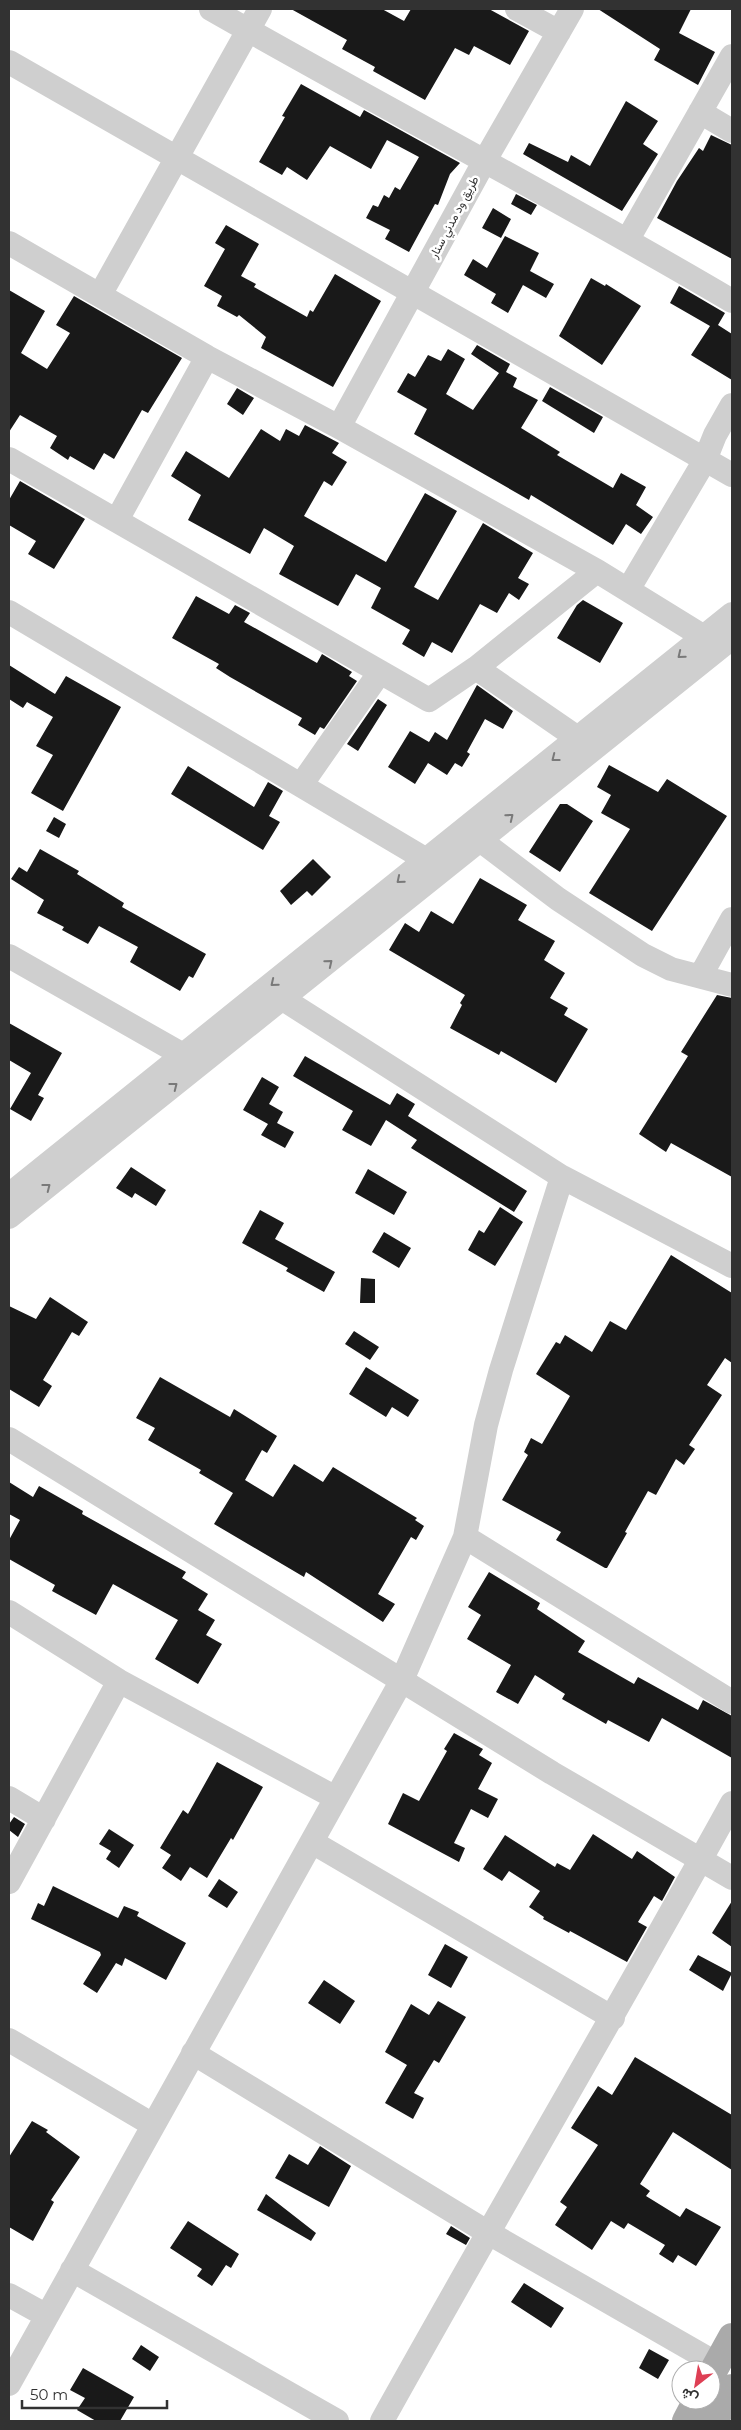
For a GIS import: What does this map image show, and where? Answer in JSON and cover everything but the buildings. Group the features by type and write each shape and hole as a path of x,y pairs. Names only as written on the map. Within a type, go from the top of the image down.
{"main road":[{"path":"719,2360 732,2336"},
{"path":"714,2421 732,2388"}],"street":[{"path":"211,9 484,162 628,240 732,301"},
{"path":"100,295 260,9"},
{"path":"517,9 559,32"},
{"name":"طريق ود مدني سنار","path":"338,427 484,162 572,9"},
{"path":"628,240 732,56"},
{"path":"9,62 412,295 732,476"},
{"path":"700,112 732,131"},
{"path":"9,243 207,358 338,427 596,571 704,637"},
{"path":"117,520 207,358"},
{"path":"628,590 705,460 715,435 732,405"},
{"path":"9,459 429,700 476,668 596,571"},
{"path":"9,612 302,785 431,866"},
{"path":"9,1195 190,1061 283,999 431,866 579,739 732,614"},
{"path":"9,1217 362,912 431,866 480,840 732,638"},
{"path":"476,668 579,739"},
{"path":"302,785 380,672"},
{"path":"480,840 558,900 642,955 671,969 701,975 732,985"},
{"path":"701,975 732,919"},
{"path":"9,956 190,1061"},
{"path":"283,999 562,1177 732,1266"},
{"path":"9,2384 402,1680 465,1537 486,1425 500,1370 562,1177"},
{"path":"9,1439 552,1773 732,1878"},
{"path":"465,1537 732,1702"},
{"path":"9,1612 119,1680 336,1798"},
{"path":"9,1882 119,1680"},
{"path":"9,1798 44,1819"},
{"path":"382,2421 487,2232 613,2018 732,1803"},
{"path":"312,1842 613,2018"},
{"path":"9,2040 153,2125"},
{"path":"193,2053 698,2360"},
{"path":"72,2270 337,2421"},
{"path":"9,2295 47,2316"}]}
